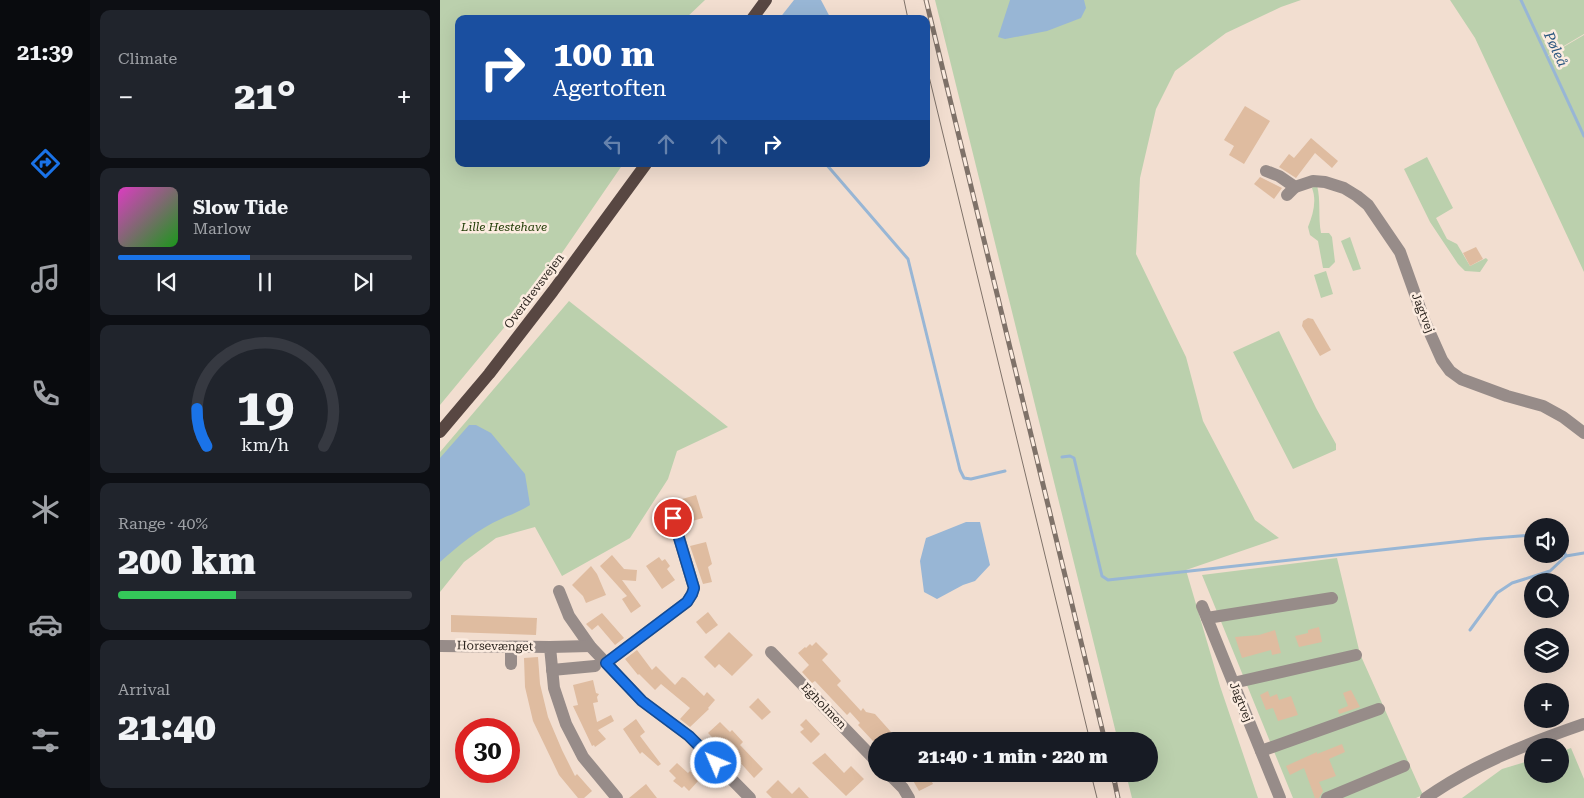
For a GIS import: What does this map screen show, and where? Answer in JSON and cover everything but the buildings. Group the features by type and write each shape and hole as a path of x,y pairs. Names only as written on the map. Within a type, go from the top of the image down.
{"main road":[{"path":"755,15 766,0"},
{"name":"Overdrevsvejen","path":"440,432 553,291 644,167"}],"street":[{"name":"Jagtvej","path":"1266,171 1279,176 1291,191 1313,181 1325,182 1344,188 1368,205 1400,252 1425,322 1442,360 1450,371 1461,379 1507,396 1544,406 1563,417 1584,433"},
{"path":"552,670 601,665 687,602 694,588 673,518"},
{"path":"559,591 569,616 601,665 642,701 689,736 750,798"},
{"name":"Jagtvej","path":"1280,798 1204,612 1332,598"},
{"name":"Horsevænget","path":"440,646 590,646"},
{"path":"511,647 511,664"},
{"name":"Horsevænget","path":"550,647 554,688 566,724 583,757 617,798"},
{"name":"Egholmen","path":"771,652 868,752"},
{"path":"1233,683 1356,655"},
{"path":"1261,751 1379,710"},
{"path":"1426,798 1448,782 1523,746 1584,724"},
{"path":"1327,798 1404,766"},
{"path":"897,782 909,798"}],"green space":[{"name":"Lille Hestehave","path":"440,0 705,0 689,15 455,15 455,167 621,167 542,282 440,405"},
{"path":"935,0 1301,0 1281,7 1226,33 1175,71 1156,109 1140,178 1136,254 1186,357 1203,421 1255,520 1279,538 1186,570 1220,686 1258,798 1132,798 1128,782 1158,782 1158,732 1116,732"},
{"path":"1450,0 1584,0 1584,34 1547,56 1584,136 1584,272 1475,38"},
{"path":"1584,35 1584,134 1548,56"},
{"path":"1427,157 1453,208 1436,218 1447,239 1457,244 1470,266 1486,258 1488,260 1480,272 1465,271 1458,264 1430,222 1404,169"},
{"path":"1317,185 1321,233 1329,233 1332,237 1335,262 1329,268 1323,268 1318,241 1310,235 1308,227 1314,208 1312,188"},
{"path":"1350,237 1361,269 1353,271 1341,241"},
{"path":"1326,271 1333,294 1321,298 1314,275"},
{"path":"569,301 728,427 677,451 668,479 630,538 562,576 535,527 496,538 464,562 440,592 440,452"},
{"path":"1279,331 1316,408 1336,444 1336,450 1293,469 1233,352"},
{"path":"1337,558 1360,654 1423,795 1416,798 1293,798 1202,575"},
{"path":"1571,748 1584,779 1584,798 1462,798 1502,769 1524,762 1524,783 1569,783 1569,749"}],"water":[{"path":"794,0 821,0 829,15 782,15"},
{"path":"1010,0 1084,0 1086,8 1081,18 1047,31 1005,39 998,37"},
{"path":"469,425 476,425 491,433 525,474 530,505 476,533 440,562 440,458"},
{"path":"966,522 980,522 990,565 975,581 963,585 937,599 924,592 920,561 926,538"}],"waterway":[{"name":"Pøleå","path":"1521,0 1584,136"},
{"path":"829,167 908,259 960,470 964,478 971,479 1005,471"},
{"path":"1062,457 1070,456 1074,458 1102,576 1108,580 1524,536"},
{"path":"1569,556 1584,553"},
{"path":"1470,630 1497,593 1512,583 1550,571 1559,563"}],"tram line":[{"path":"904,0 907,15"},
{"path":"930,81 1088,732"},
{"path":"1093,782 1097,798"}],"railway":[{"path":"926,0 930,15"},
{"path":"930,17 1103,732"},
{"path":"1115,782 1118,798"}],"route":[{"path":"673,518 694,588 692,594 687,602 606,663 642,701 689,736 716,763"}]}
